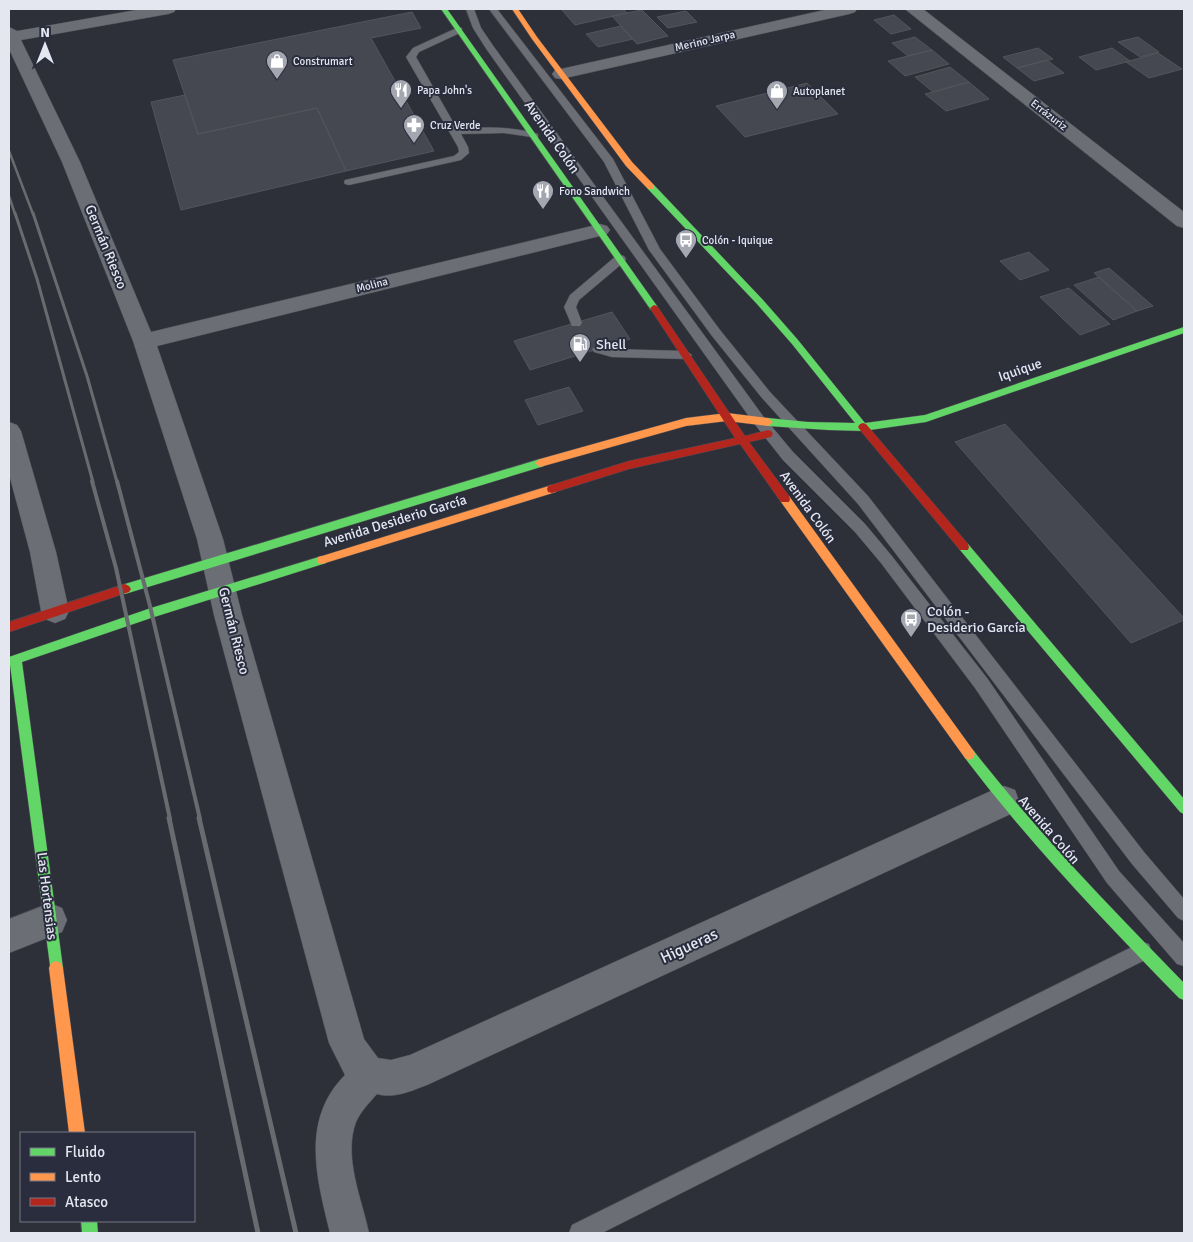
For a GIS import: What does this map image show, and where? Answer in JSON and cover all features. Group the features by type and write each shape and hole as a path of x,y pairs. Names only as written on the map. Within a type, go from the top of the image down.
{"main road":[{"name":"Avenida Colón","path":"444,9 600,230 743,441 957,739 1004,801 1068,874 1184,993"},
{"path":"514,9 630,164 760,302 795,342 864,428 1184,808"},
{"name":"Iquique","path":"864,428 897,425 926,418 1184,330"},
{"name":"Avenida Desiderio García","path":"12,661 223,590 659,428 686,422 727,417 794,425 864,428"},
{"name":"Avenida Desiderio García","path":"9,627 216,561 489,492 743,441 794,425"},
{"name":"Las Hortensias","path":"12,661 50,920 77,1132"}],"street":[{"path":"10,35 168,9"},
{"name":"Merino Jarpa","path":"561,74 849,9"},
{"name":"Errázuriz","path":"913,9 1184,222"},
{"name":"Germán Riesco","path":"10,35 71,162 144,341 216,561 228,615 347,1043 352,1056 360,1067 370,1074"},
{"name":"Molina","path":"144,341 600,230"},
{"path":"9,431 43,552 56,611"},
{"name":"Higueras","path":"370,1074 385,1079 400,1078 414,1072 1004,801"},
{"path":"9,936 50,920"},
{"path":"350,1233 333,1158 333,1137 338,1117 346,1101 370,1074"}],"lane":[{"path":"470,9 478,28 490,48 768,434 804,473 860,528 886,559 981,683 1113,877 1184,957"},
{"path":"493,9 609,161 645,233 665,265 766,395 863,500 1138,858 1184,912"},
{"path":"349,182 457,158 464,153 411,57 416,50 459,30"},
{"path":"454,132 499,128 516,130 534,136"},
{"path":"576,322 570,307 574,298 620,259"},
{"path":"598,349 612,353 686,355"},
{"path":"580,1233 1142,950"}],"building":[{"path":"623,9 627,13 575,25 562,10"},
{"path":"642,10 668,36 637,44 612,16"},
{"path":"686,11 697,22 668,28 657,17"},
{"path":"412,12 421,28 371,38 434,151 346,171 317,108 198,134 173,60"},
{"path":"894,15 911,29 891,34 874,20"},
{"path":"621,26 633,39 598,47 586,34"},
{"path":"915,37 932,50 908,56 892,43"},
{"path":"1138,37 1159,52 1140,57 1118,42"},
{"path":"1038,48 1053,59 1017,68 1003,57"},
{"path":"1112,48 1130,61 1096,70 1079,57"},
{"path":"932,50 949,64 905,76 888,61"},
{"path":"1158,53 1182,69 1149,78 1126,62"},
{"path":"1047,60 1064,73 1034,81 1017,68"},
{"path":"950,67 969,82 933,92 915,77"},
{"path":"969,82 989,99 946,111 925,94"},
{"name":"Autoplanet","path":"807,83 838,114 745,137 716,106"},
{"path":"185,95 198,134 317,108 346,171 181,210 151,102"},
{"path":"1029,252 1049,270 1020,280 1000,261"},
{"path":"1109,268 1153,306 1137,311 1094,273"},
{"path":"1099,277 1137,311 1113,320 1074,285"},
{"path":"1069,288 1110,324 1080,335 1040,297"},
{"path":"612,312 630,339 530,370 514,341"},
{"path":"569,387 583,411 538,425 525,400"},
{"path":"1005,424 1184,620 1131,643 955,442"}],"railway":[{"path":"9,151 33,214"},
{"path":"9,196 15,214"},
{"path":"15,213 37,279 93,482"},
{"path":"33,213 87,376 117,482"},
{"path":"92,481 116,568 170,819"},
{"path":"117,481 150,606 200,819"},
{"path":"169,818 258,1233"},
{"path":"199,818 296,1233"}],"traffic: fast":[{"path":"444,9 654,308"},
{"path":"651,187 760,302 795,342 863,427"},
{"path":"768,422 808,426 867,427 926,418 1184,330"},
{"path":"125,589 540,463"},
{"path":"964,547 1184,808"},
{"path":"9,662 151,613 322,560"},
{"path":"16,659 56,968"},
{"path":"969,754 1046,848 1184,993"},
{"path":"89,1222 90,1233"}],"traffic: slow":[{"path":"515,9 534,38 629,164 651,187"},
{"path":"540,463 686,422 727,417 768,422"},
{"path":"322,560 552,489"},
{"path":"785,499 969,754"},
{"path":"56,968 77,1132"}],"traffic: jam":[{"path":"654,308 743,441 785,499"},
{"path":"863,427 964,547"},
{"path":"552,489 629,465 768,434"},
{"path":"9,627 125,589"}],"place":[{"name":"Construmart","path":"277,80"},
{"name":"Papa John's","path":"401,109"},
{"name":"Autoplanet","path":"777,110"},
{"name":"Cruz Verde","path":"414,144"},
{"name":"Fono Sandwich","path":"543,210"},
{"name":"Colón - Iquique","path":"686,259"},
{"name":"Shell","path":"580,363"},
{"name":"Colón - Desiderio García","path":"911,638"}]}
